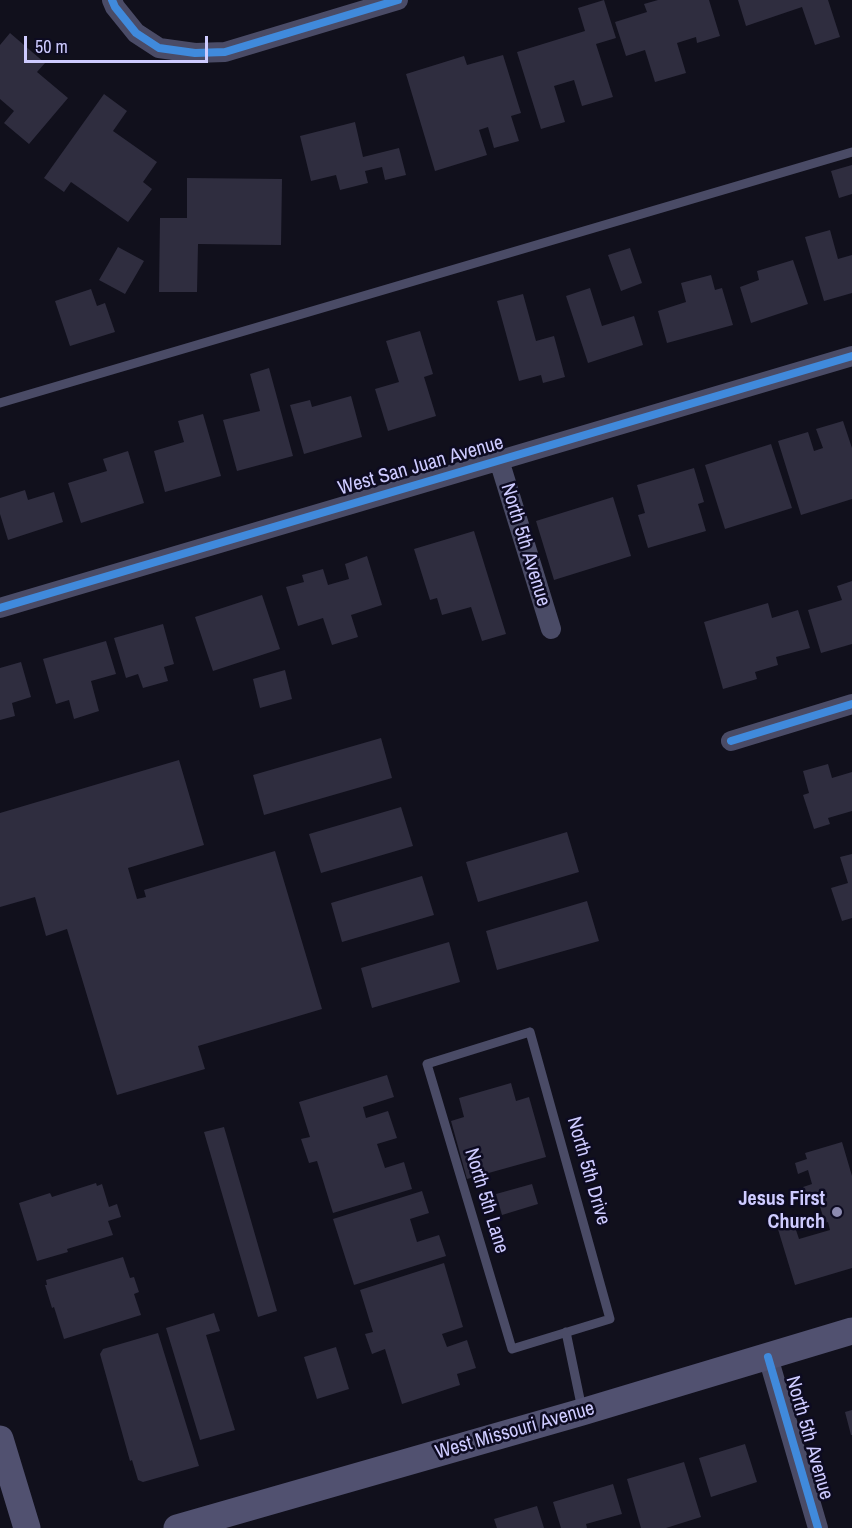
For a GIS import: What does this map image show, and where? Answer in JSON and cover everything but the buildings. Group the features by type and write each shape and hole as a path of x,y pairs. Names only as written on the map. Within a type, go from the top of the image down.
{"main road":[{"name":"West Missouri Avenue","path":"177,1528 582,1412 852,1331"},
{"path":"0,1439 27,1528"}],"street":[{"path":"112,0 136,33 159,48 195,53 225,52 398,0"},
{"name":"West San Juan Avenue","path":"0,608 852,356"},
{"name":"North 5th Avenue","path":"499,460 551,630"},
{"path":"731,741 852,704"},
{"name":"North 5th Avenue","path":"768,1357 818,1528"}],"lane":[{"path":"0,403 852,152"},
{"name":"North 5th Lane","path":"530,1032 426,1064 512,1349 566,1332"},
{"name":"North 5th Drive","path":"530,1032 610,1319 566,1332"},
{"path":"566,1332 582,1412"}],"cycle path":[{"path":"112,0 136,33 159,48 195,53 225,52 398,0"},
{"path":"0,608 852,356"},
{"path":"731,741 852,704"},
{"path":"768,1357 818,1528"}],"place":[{"name":"Jesus First Church","path":"837,1212"}]}
